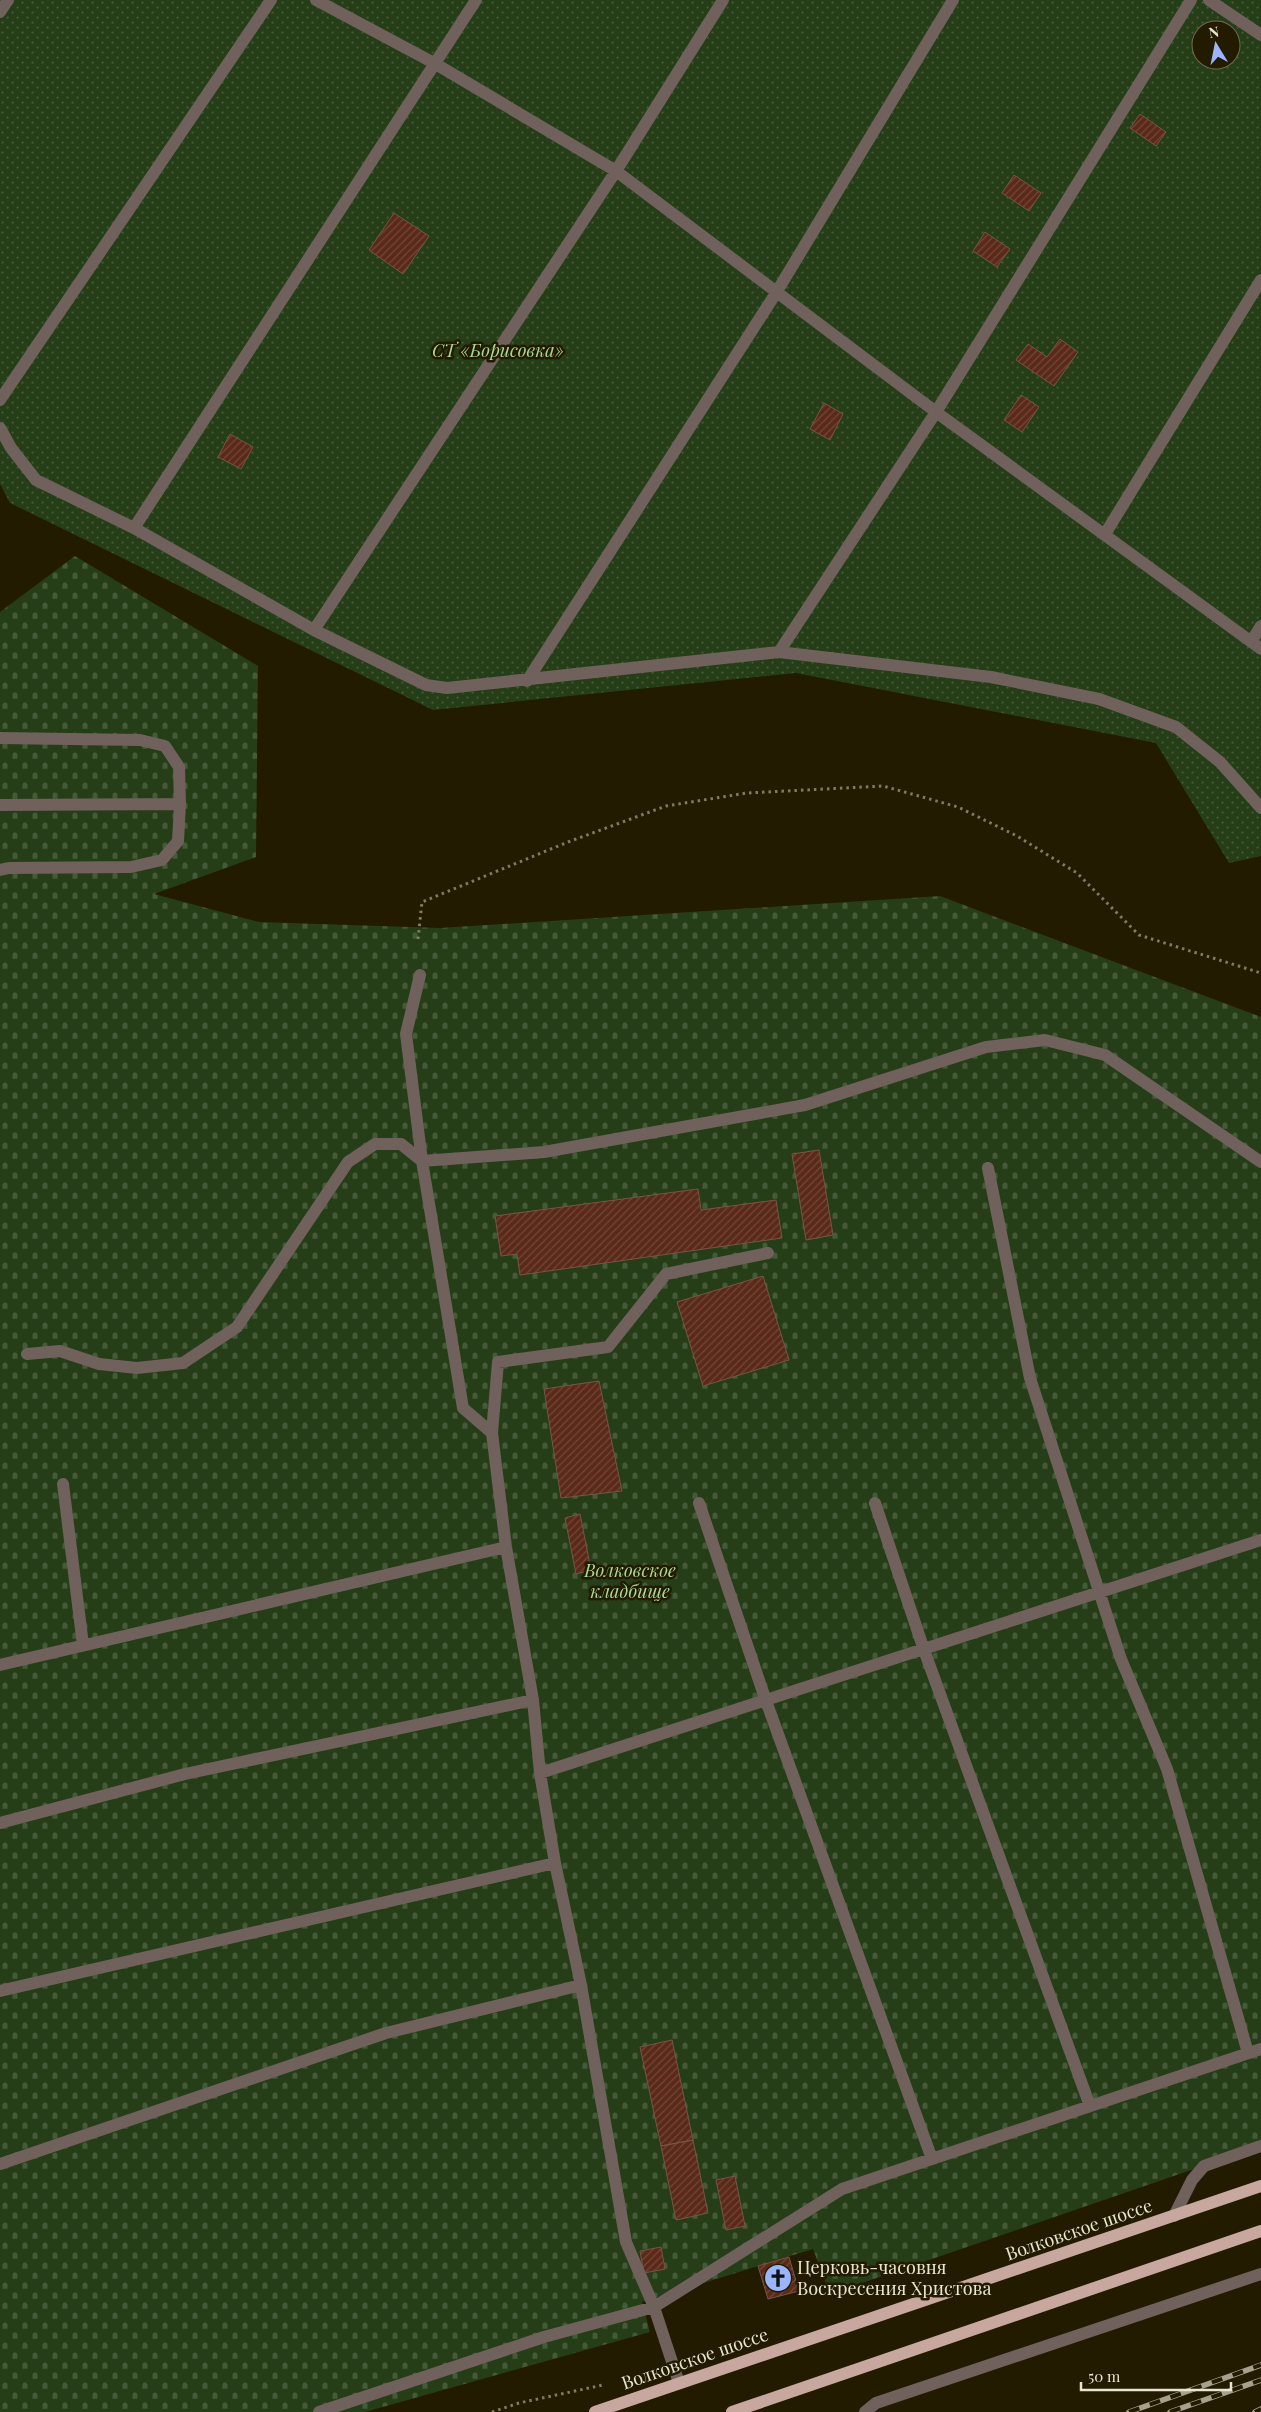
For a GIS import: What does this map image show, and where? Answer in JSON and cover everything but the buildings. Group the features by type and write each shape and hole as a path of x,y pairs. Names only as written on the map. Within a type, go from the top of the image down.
{"main road":[{"name":"Волковское шоссе","path":"595,2412 1261,2186"},
{"path":"732,2412 1261,2231"}],"street":[{"path":"0,12 8,0"},
{"path":"0,400 271,0"},
{"path":"316,0 434,63 616,170 776,293 1256,646 1261,626"},
{"path":"134,528 476,0"},
{"path":"314,630 616,170 724,0"},
{"path":"527,681 776,293 953,0"},
{"path":"779,652 936,412 1191,0"},
{"path":"1209,0 1261,35"},
{"path":"1105,534 1261,280"},
{"path":"0,428 11,448 36,480 134,528 314,630 426,685 448,688 527,681 779,652 990,677 1099,699 1176,727 1220,762 1261,808"},
{"path":"0,738 140,740 165,746 179,767 180,804 178,842 162,860 131,867 9,868 0,870"},
{"path":"0,805 180,804"},
{"path":"420,975 406,1034 422,1161 463,1408 492,1433"},
{"path":"27,1354 60,1351 99,1364 137,1368 183,1363 237,1327 348,1162 375,1144 401,1144 422,1161 544,1152 805,1105 986,1047 1045,1040 1106,1056 1261,1162"},
{"path":"988,1168 1030,1378 1121,1659 1167,1769 1248,2053"},
{"path":"679,2384 654,2307 626,2242 582,1985 556,1863 540,1773 533,1700 506,1547 492,1433 498,1362 608,1348 666,1274 768,1253"},
{"path":"62,1484 83,1646"},
{"path":"699,1503 766,1701 932,2159"},
{"path":"875,1504 924,1650 1090,2106"},
{"path":"540,1773 1261,1540"},
{"path":"0,1665 506,1547"},
{"path":"0,1823 185,1774 533,1700"},
{"path":"0,1991 556,1863"},
{"path":"0,2164 386,2033 582,1985"},
{"path":"319,2412 544,2337 654,2307 842,2189 1261,2049"},
{"path":"1174,2216 1192,2180 1204,2166 1261,2146"},
{"path":"866,2412 876,2403 1261,2274"}],"path":[{"path":"418,939 422,902 568,842 666,806 747,792 883,786 958,807 1017,836 1077,873 1139,935 1261,973"},
{"path":"492,2412 519,2403 602,2385"}],"green space":[{"name":"СТ «Борисовка»","path":"0,0 1261,0 1261,856 1229,863 1156,743 796,673 433,710 10,503 0,484"},
{"name":"Волковское кладбище","path":"75,556 258,666 256,857 154,894 259,922 440,928 940,896 1261,1017 1261,2146 830,2294 813,2249 642,2302 650,2332 365,2412 0,2412 0,612"}],"railway":[{"path":"1129,2412 1261,2365"},
{"path":"1170,2412 1261,2380"},
{"path":"1255,2412 1261,2409"}],"place":[{"name":"Церковь-часовня Воскресения Христова","path":"778,2278"}]}
